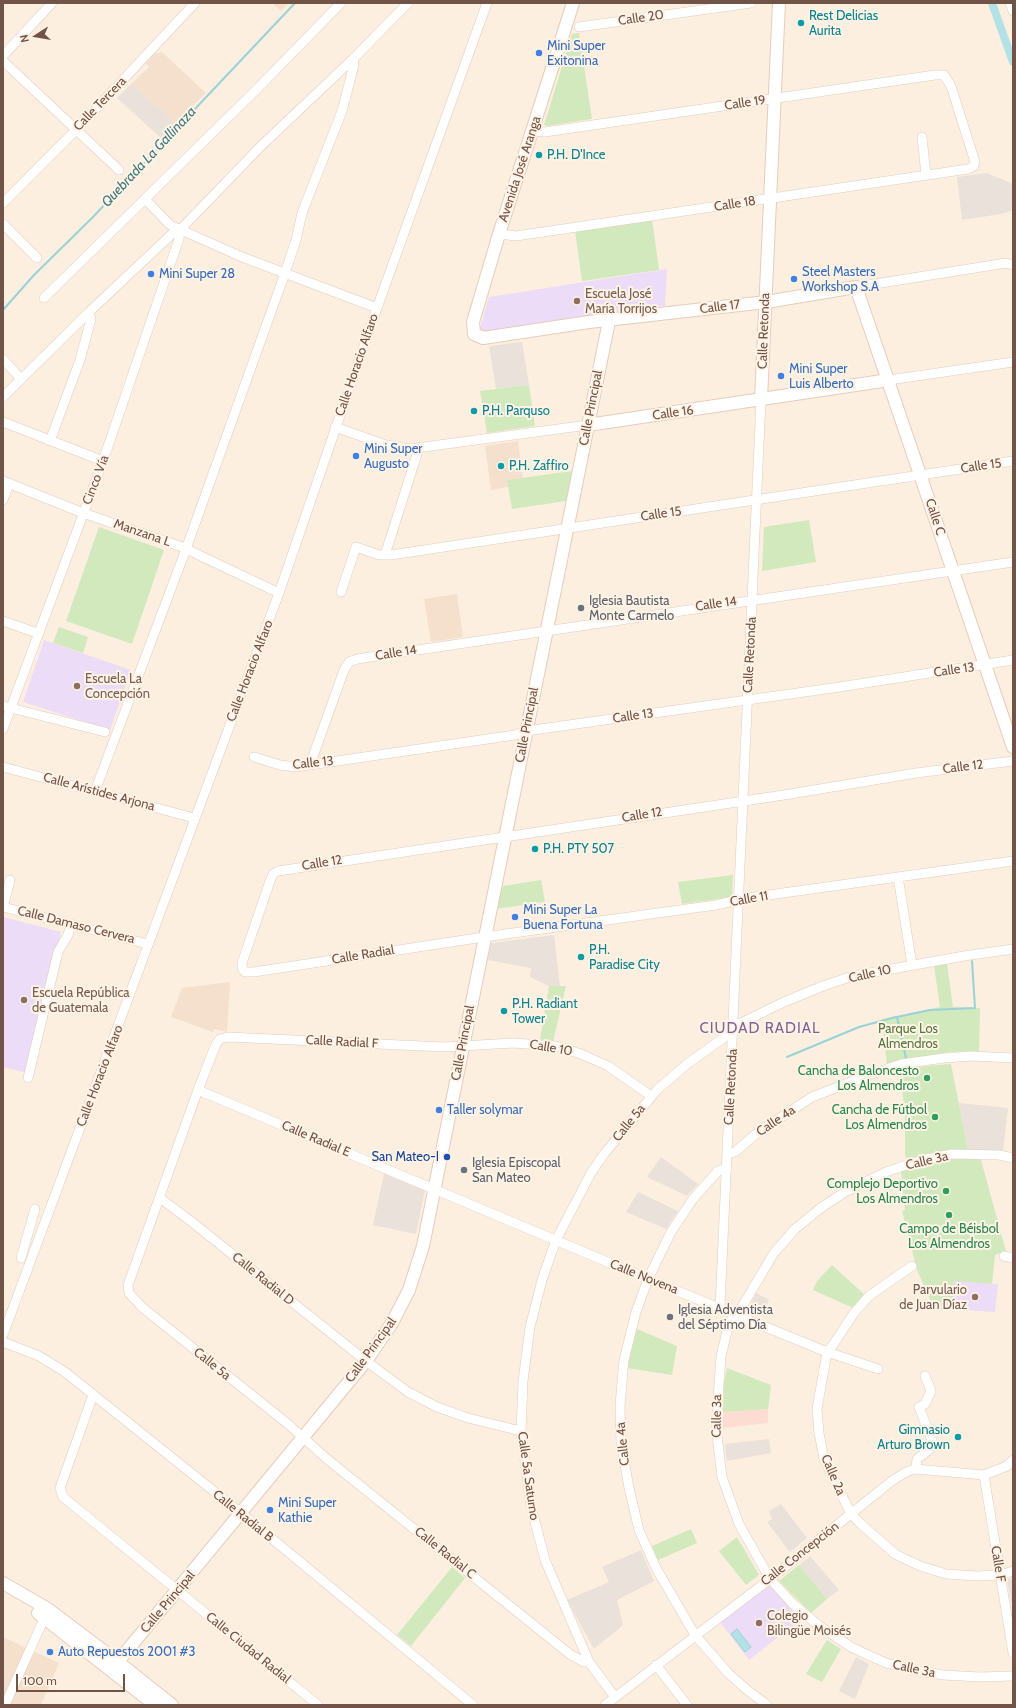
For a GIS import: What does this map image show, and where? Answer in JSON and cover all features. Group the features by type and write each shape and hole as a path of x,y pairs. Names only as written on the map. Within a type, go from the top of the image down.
{"street":[{"path":"3,56 52,3"},
{"name":"Calle Tercera","path":"3,203 76,130 195,3"},
{"path":"44,298 341,3"},
{"path":"3,397 88,313 173,233 180,230 261,146 353,59 408,3"},
{"name":"Calle Horacio Alfaro","path":"3,1335 279,592 377,308 487,3"},
{"name":"Avenida José Aranga","path":"476,336 473,330 473,322 499,234 573,3"},
{"name":"Calle 20","path":"578,27 751,3"},
{"name":"Calle Retonda","path":"720,1307 734,1029 738,900 744,800 747,700 766,302 769,198 779,3"},
{"path":"1010,3 1013,11"},
{"path":"95,791 181,547 285,273 296,240 302,213 342,112 354,64 353,59"},
{"path":"3,61 120,170"},
{"name":"Calle 19","path":"533,131 545,132 935,75 944,75 951,86 975,162 974,166 970,168"},
{"path":"922,137 926,175"},
{"name":"Calle 18","path":"499,234 516,236 970,168"},
{"path":"145,199 170,225 180,230 242,257 377,308"},
{"path":"3,224 37,258"},
{"name":"Cinco Vía","path":"3,729 6,707 38,633 83,513 104,462 179,239 180,230"},
{"name":"Calle 17","path":"476,336 483,338 589,322 609,321 766,302 1006,263 1013,265"},
{"name":"Calle C","path":"856,287 1013,747"},
{"path":"50,441 80,360 91,319 88,313"},
{"name":"Calle Principal","path":"115,1666 366,1361 392,1323 409,1290 423,1246 435,1188 484,937 609,321"},
{"path":"3,359 22,379"},
{"name":"Calle 16","path":"335,427 396,448 419,448 761,400 1013,362"},
{"path":"3,422 104,462"},
{"path":"385,555 419,448"},
{"name":"Calle 15","path":"341,592 356,548 385,555 1013,461"},
{"path":"3,500 6,482"},
{"name":"Manzana L","path":"6,482 83,513 181,547 279,592"},
{"name":"Calle 14","path":"310,765 344,670 349,662 357,659 753,599 1013,562"},
{"path":"3,621 38,633"},
{"name":"Calle 13","path":"254,756 289,767 310,765 515,734 526,731 747,700 1013,660"},
{"path":"6,707 105,732"},
{"name":"Calle 12","path":"243,971 242,963 273,874 284,869 784,795 916,773 1013,761"},
{"name":"Calle Arístides Arjona","path":"3,767 194,818"},
{"name":"Calle 11","path":"484,937 716,905 738,900 1013,861"},
{"path":"898,877 912,965"},
{"path":"3,907 10,880"},
{"name":"Calle Damaso Cervera","path":"3,907 148,944"},
{"path":"28,1078 58,952 68,935 71,924"},
{"name":"Calle Radial","path":"243,971 254,972 484,937"},
{"name":"Calle 10","path":"734,1029 743,1022 784,1002 823,986 853,976 1013,949"},
{"name":"Calle 5a","path":"556,1240 591,1173 624,1127 651,1096 687,1064 734,1029"},
{"name":"Calle Radial F","path":"198,1090 216,1044 220,1039 228,1037 444,1047 463,1045"},
{"name":"Calle 10","path":"463,1045 513,1043 556,1046 581,1054 608,1066 651,1096"},
{"name":"Calle 4a","path":"728,1154 735,1152 764,1129 812,1097 901,1064 971,1056 1013,1058"},
{"path":"160,1198 198,1090"},
{"name":"Calle Radial E","path":"198,1090 435,1188"},
{"name":"Calle 3a","path":"1013,1158 971,1154 952,1154 926,1159 886,1172 845,1192 822,1207 794,1229 774,1253 737,1315 729,1323 721,1356 716,1440 722,1477 738,1524 770,1579 792,1603 829,1633 851,1647 886,1663 913,1670 943,1675 980,1677 1013,1676"},
{"name":"Calle 4a","path":"726,1168 718,1171 693,1199 672,1232 648,1278 636,1312 624,1360 620,1406 621,1443 629,1488 639,1530 656,1568 695,1635 728,1673 746,1689 768,1705"},
{"name":"Calle Novena","path":"435,1188 556,1240 827,1352 878,1369"},
{"name":"Calle 5a","path":"160,1198 128,1285 129,1293 143,1308 303,1437"},
{"name":"Calle Radial D","path":"160,1198 366,1361 408,1392 437,1407 468,1418 521,1431"},
{"path":"34,1252 23,1253 35,1209"},
{"name":"Calle 5a Saturno","path":"556,1240 542,1280 530,1327 523,1381 521,1431 526,1476 537,1532 545,1560 589,1662 615,1697"},
{"name":"Calle 2a","path":"912,1266 869,1296 854,1313 827,1352 817,1409 819,1433 824,1459 851,1514 895,1554 920,1566 946,1574 977,1576 1000,1575 1013,1571"},
{"name":"Calle Radial B","path":"3,1342 39,1356 65,1372 241,1513 473,1705"},
{"path":"916,1469 917,1459 929,1450 933,1443 919,1407 925,1404 931,1391 925,1376"},
{"name":"Calle Ciudad Radial","path":"93,1395 60,1493 318,1705"},
{"name":"Calle Radial C","path":"303,1437 327,1459 571,1655 584,1662 589,1662"},
{"name":"Calle Concepción","path":"605,1705 770,1579 893,1480 908,1471 916,1469 984,1475 1007,1466 1013,1460"},
{"name":"Calle F","path":"984,1475 1013,1653"},
{"path":"3,1583 46,1613 115,1666 172,1705"},
{"path":"3,1591 46,1613"},
{"path":"5,1705 46,1613"},
{"path":"656,1665 687,1705"},
{"path":"115,1666 155,1705"}],"shaded area":[{"path":"272,3 289,3 281,11"},
{"path":"162,52 206,93 175,123 132,83 149,67 146,63 154,54"},
{"path":"132,83 175,123 161,138 117,98"},
{"path":"987,173 1013,184 1013,210 1001,214 962,220 957,177"},
{"name":"Escuela José María Torrijos","path":"667,269 665,306 483,333 479,331 489,297"},
{"path":"522,342 529,385 496,389 489,346"},
{"path":"518,441 523,478 507,480 508,487 491,490 485,446"},
{"path":"457,594 463,637 431,642 424,599"},
{"name":"Escuela La Concepción","path":"44,640 131,670 110,730 23,702"},
{"name":"Escuela República de Guatemala","path":"3,917 61,932 27,1073 3,1067"},
{"path":"554,935 560,986 549,986 530,977 531,968 488,960 491,943"},
{"path":"230,982 227,1032 214,1029 213,1032 171,1017 182,988"},
{"path":"959,1103 1008,1108 1003,1151 968,1150"},
{"path":"661,1157 698,1184 687,1196 647,1177"},
{"path":"384,1174 425,1190 416,1234 373,1225"},
{"path":"638,1192 678,1211 666,1229 626,1212"},
{"name":"Parvulario de Juan Díaz","path":"954,1281 998,1284 995,1312 952,1309"},
{"path":"756,1293 769,1300 763,1312 750,1305"},
{"path":"768,1409 768,1423 723,1428 723,1412"},
{"path":"769,1439 771,1453 727,1461 725,1444"},
{"path":"781,1504 807,1538 790,1552 767,1522 772,1519 769,1511"},
{"path":"641,1550 654,1581 617,1600 623,1625 594,1649 567,1600 609,1582 602,1567"},
{"path":"810,1556 839,1590 827,1599 799,1565"},
{"path":"1013,1578 1013,1601 1011,1602 1007,1579"},
{"name":"Colegio Bilingüe Moisés","path":"769,1584 800,1620 749,1660 720,1622"},
{"path":"3,1637 59,1663 41,1705 3,1705"},
{"path":"856,1657 869,1664 855,1699 839,1691"}],"green space":[{"path":"579,33 592,119 547,126 544,125 572,34"},
{"path":"652,219 659,270 582,281 575,231"},
{"path":"529,385 535,426 487,433 480,391"},
{"path":"572,471 566,501 512,509 507,480"},
{"path":"809,520 816,562 762,571 764,527"},
{"path":"99,527 164,550 132,644 66,621"},
{"path":"59,627 88,637 83,653 53,643"},
{"path":"733,875 732,897 682,904 678,882"},
{"path":"541,880 545,902 496,909 503,886"},
{"name":"Parque Los Almendros","path":"947,964 953,1007 980,1008 979,1051 949,1052 887,1066 882,1019 940,1007 934,966"},
{"path":"549,986 566,986 553,1042 540,1039"},
{"name":"Complejo Deportivo Los Almendros","path":"951,1064 968,1150 981,1160 1006,1251 995,1255 992,1284 954,1281 952,1309 935,1311 917,1270 902,1211 905,1210 901,1172 907,1161 905,1154 905,1113 900,1072 925,1066"},
{"path":"832,1265 864,1294 853,1308 813,1290 817,1281"},
{"path":"637,1329 677,1346 672,1375 627,1368"},
{"path":"727,1368 771,1385 768,1409 723,1412 724,1383"},
{"path":"691,1529 697,1543 658,1560 652,1546"},
{"path":"737,1537 759,1575 746,1585 719,1551"},
{"path":"799,1565 827,1599 811,1613 779,1581"},
{"path":"452,1567 465,1578 411,1646 397,1635"},
{"path":"827,1640 841,1649 822,1682 806,1674"}],"water":[{"path":"737,1629 751,1647 745,1652 731,1634"}],"waterway":[{"name":"Quebrada La Gallinaza","path":"3,310 34,275 92,218 295,3"},
{"path":"992,3 1013,62"},
{"path":"906,1058 897,1017 930,1010 975,1008 972,961"},
{"path":"787,1057 859,1027 896,1017"}],"place":[{"name":"Rest Delicias Aurita","path":"801,23"},
{"name":"Mini Super Exitonina","path":"539,53"},
{"name":"P.H. D'Ince","path":"539,155"},
{"name":"Mini Super 28","path":"151,274"},
{"name":"Steel Masters Workshop S.A","path":"794,279"},
{"name":"Escuela José María Torrijos","path":"577,301"},
{"name":"Mini Super Luis Alberto","path":"781,376"},
{"name":"P.H. Parquso","path":"474,411"},
{"name":"Mini Super Augusto","path":"356,456"},
{"name":"P.H. Zaffiro","path":"501,466"},
{"name":"Iglesia Bautista Monte Carmelo","path":"581,608"},
{"name":"Escuela La Concepción","path":"77,686"},
{"name":"P.H. PTY 507","path":"535,849"},
{"name":"Mini Super La Buena Fortuna","path":"515,917"},
{"name":"P.H. Paradise City","path":"581,957"},
{"name":"Escuela República de Guatemala","path":"24,1000"},
{"name":"P.H. Radiant Tower","path":"504,1011"},
{"name":"Cancha de Baloncesto Los Almendros","path":"927,1078"},
{"name":"Taller solymar","path":"439,1110"},
{"name":"Cancha de Fútbol Los Almendros","path":"935,1117"},
{"name":"San Mateo-I","path":"447,1157"},
{"name":"Iglesia Episcopal San Mateo","path":"464,1170"},
{"name":"Complejo Deportivo Los Almendros","path":"946,1191"},
{"name":"Campo de Béisbol Los Almendros","path":"949,1215"},
{"name":"Parvulario de Juan Díaz","path":"975,1297"},
{"name":"Iglesia Adventista del Séptimo Día","path":"670,1317"},
{"name":"Gimnasio Arturo Brown","path":"958,1437"},
{"name":"Mini Super Kathie","path":"270,1510"},
{"name":"Colegio Bilingüe Moisés","path":"759,1623"},
{"name":"Auto Repuestos 2001 #3","path":"50,1652"}],"district":[{"name":"CIUDAD RADIAL","path":"760,1029"}]}
